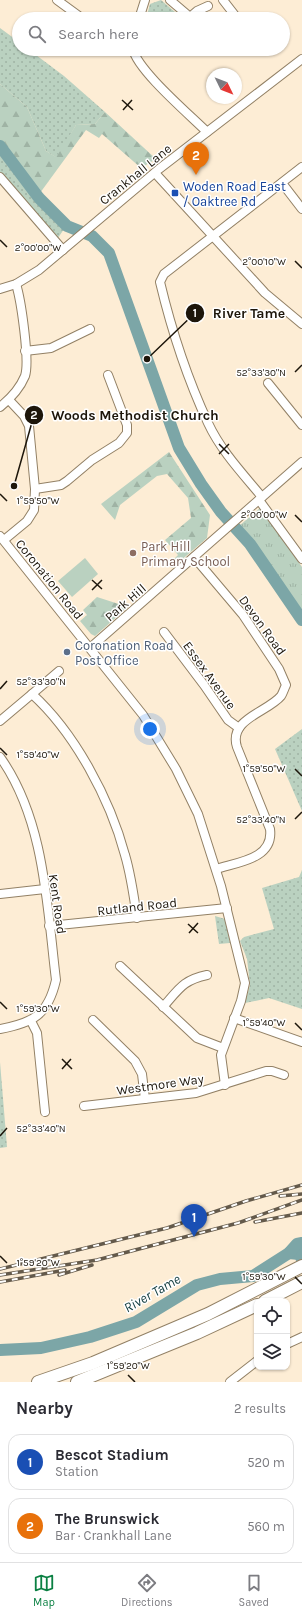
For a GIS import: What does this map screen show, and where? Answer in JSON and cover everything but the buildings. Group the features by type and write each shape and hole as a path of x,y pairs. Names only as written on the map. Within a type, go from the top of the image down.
{"highway":[{"path":"38,1382 93,1363 208,1314 302,1266"},
{"path":"271,1298 302,1282"},
{"path":"77,1382 214,1325 254,1306"}],"street":[{"path":"57,0 73,12"},
{"path":"141,12 145,0"},
{"path":"170,0 184,12"},
{"path":"223,0 232,12"},
{"path":"196,12 208,6"},
{"path":"136,56 147,72 207,132"},
{"name":"Crankhall Lane","path":"0,289 16,284 40,270 154,173 302,59"},
{"path":"302,167 164,274 160,282 184,361 208,424 302,558"},
{"path":"154,173 265,293 302,324"},
{"path":"0,177 63,250"},
{"path":"282,183 302,209"},
{"path":"0,407 9,400 25,375 25,351 20,298 16,284"},
{"path":"25,351 51,348 90,329"},
{"path":"35,488 61,484 67,481 92,460 119,443 127,433 127,425 108,375"},
{"path":"268,383 302,425"},
{"path":"2,538 31,516 36,504 29,426 24,416 9,400"},
{"name":"Park Hill","path":"90,648 302,462"},
{"name":"Coronation Road","path":"2,538 143,715 168,756 198,814 227,908 245,983 243,993 223,1048 221,1062 225,1085"},
{"name":"Devon Road","path":"194,557 243,616 284,679 286,685 281,696 251,716 239,728"},
{"name":"Essex Avenue","path":"164,632 204,684 228,720 239,728"},
{"path":"0,721 59,671"},
{"path":"32,694 48,710 68,736 104,798 125,853 137,918"},
{"path":"216,869 258,856 267,846 270,838 268,824 235,742 239,728"},
{"name":"Kent Road","path":"0,757 13,780 28,814 40,858 56,980 49,1000 43,1010 31,1021 0,1029"},
{"path":"0,894 45,889"},
{"name":"Rutland Road","path":"49,926 227,908"},
{"path":"120,966 197,1038 223,1048"},
{"path":"163,1007 184,983 194,978 207,975"},
{"path":"234,1018 302,1042"},
{"path":"93,1020 138,1065 142,1074 145,1099"},
{"path":"31,1021 37,1034 45,1112"},
{"name":"Westmore Way","path":"84,1106 196,1093 266,1071 272,1071 284,1075"},
{"path":"290,1343 302,1337"},
{"path":"230,1382 254,1363"}],"green space":[{"path":"161,0 175,12 148,12 150,4"},
{"path":"0,28 12,37 12,56 37,56 64,76 105,112 95,124 76,125 57,158 46,151 27,107 0,84"},
{"path":"0,84 27,107 46,151 56,157 76,125 95,124 105,112 156,159 141,168 102,134 99,138 86,130 40,193 0,143"},
{"path":"0,155 41,205 64,229 58,238 0,174"},
{"path":"169,452 210,515 207,538 172,568 169,564 178,555 165,540 191,518 188,498 167,474 157,476 120,505 115,520 101,504"},
{"path":"260,508 302,567 302,616 257,546 239,526"},
{"path":"85,558 98,574 72,597 58,581"},
{"path":"97,597 128,607 95,636 91,634 80,621 87,615 83,610"},
{"path":"302,729 302,811 275,749"},
{"path":"302,870 302,1009 269,998 245,1003 250,985 247,959 240,941 244,937 274,929 262,888 299,877"},
{"path":"215,916 225,919 230,943 219,944"},
{"path":"0,1062 7,1147 0,1148"}],"waterway":[{"name":"River Tame","path":"0,146 39,198 67,226 92,236 109,253 179,448 201,484 221,512 250,544 302,620"},
{"name":"River Tame","path":"0,1350 41,1348 90,1337 136,1322 197,1285 220,1279 253,1276 289,1253 297,1244 302,1243"},
{"name":"River Tame","path":"289,1253 299,1254 302,1259"}],"railway":[{"path":"0,1269 167,1228 246,1201 302,1185"},
{"path":"280,1196 302,1194"},
{"path":"0,1275 97,1260 238,1223 302,1200"},
{"path":"255,1222 302,1213"},
{"path":"59,1275 92,1265"},
{"path":"0,1282 65,1270"}],"place":[{"name":"The Brunswick","path":"196,175"},
{"name":"Woden Road East / Oaktree Rd","path":"175,193"},
{"name":"River Tame","path":"147,359"},
{"name":"Woods Methodist Church","path":"14,486"},
{"name":"Park Hill Primary School","path":"133,553"},
{"name":"Coronation Road Post Office","path":"67,652"},
{"name":"Bescot Stadium","path":"194,1237"}]}
